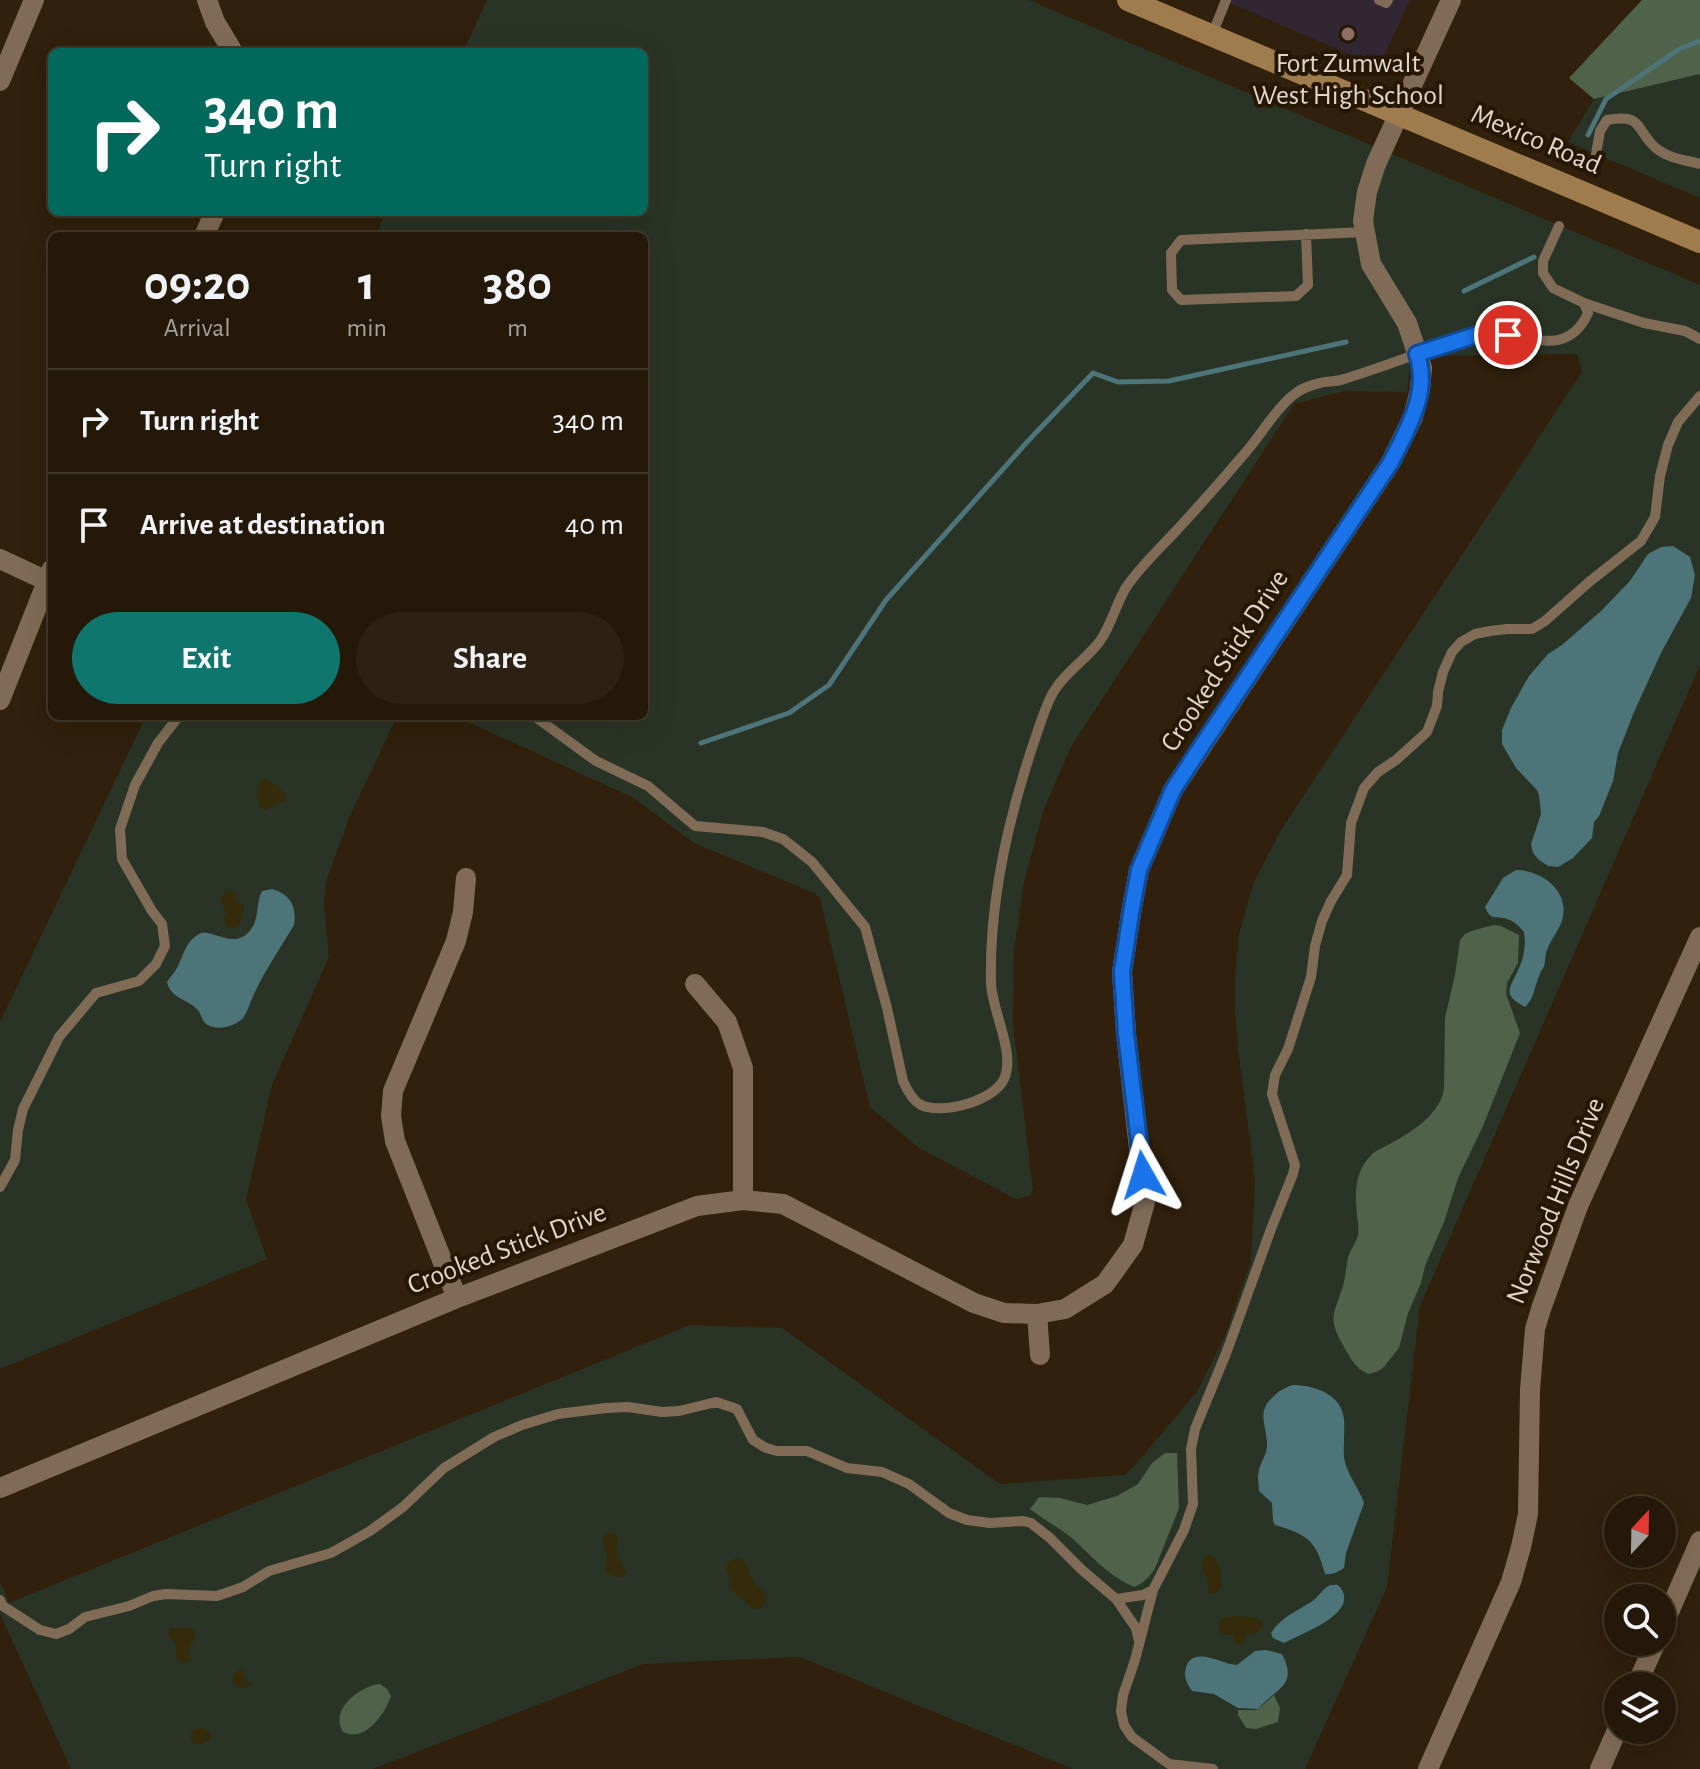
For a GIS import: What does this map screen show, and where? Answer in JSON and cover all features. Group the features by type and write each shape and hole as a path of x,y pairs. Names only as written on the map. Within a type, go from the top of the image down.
{"main road":[{"name":"Mexico Road","path":"1128,0 1700,242"}],"street":[{"path":"0,81 34,0"},
{"path":"207,0 215,22 231,48"},
{"name":"Crooked Stick Drive","path":"0,1488 457,1298 697,1206 743,1200 783,1204 974,1303 1004,1313 1037,1314 1065,1309 1105,1284 1133,1245 1145,1202 1122,972 1139,870 1173,790 1391,462 1413,417 1422,368 1407,323 1371,264 1363,221 1367,192 1376,164 1451,0"},
{"path":"0,559 48,575"},
{"path":"0,700 48,578"},
{"path":"457,1298 395,1141 391,1116 393,1091 456,941 466,878"},
{"name":"Norwood Hills Drive","path":"1428,1769 1511,1582 1521,1547 1528,1514 1530,1390 1535,1329 1541,1309 1578,1206 1700,937"},
{"path":"695,984 727,1022 743,1068 743,1200"},
{"path":"1037,1314 1040,1355"},
{"path":"1676,1596 1700,1541"},
{"path":"1600,1769 1611,1744"}],"lane":[{"path":"1212,36 1226,0"},
{"path":"1379,0 1386,3 1388,0"},
{"path":"1596,154 1600,131 1607,120 1624,117 1635,121 1657,149 1676,159 1700,164"},
{"path":"1559,226 1543,261 1543,273 1553,288 1584,303 1644,323 1685,331 1700,339"},
{"path":"1306,234 1308,285 1296,296 1181,300 1172,290 1171,253 1181,240 1306,234 1365,232"},
{"path":"540,720 596,761 648,786 695,826 763,832 783,839 812,862 865,927 908,1091 921,1105 936,1108 967,1105 989,1096 999,1087 1008,1059 991,984 997,893 1020,785 1047,704 1066,675 1102,638 1126,589 1146,561 1248,450 1275,412 1295,393 1479,334 1549,342 1564,339 1583,324 1588,313 1584,303"},
{"path":"1209,1769 1169,1764 1132,1737 1124,1725 1121,1711 1123,1695 1133,1669 1153,1590 1184,1530 1193,1504 1191,1449 1195,1429 1293,1174 1295,1165 1272,1094 1275,1075 1288,1049 1311,977 1322,921 1347,875 1351,823 1364,788 1378,772 1427,732 1437,706 1443,672 1452,652 1461,642 1475,634 1490,631 1532,629 1641,541 1655,517 1668,445 1678,422 1700,396"},
{"path":"0,1187 15,1160 23,1109 59,1037 96,993 139,981 156,964 165,946 162,924 122,859 120,829 135,785 158,743 176,720"},
{"path":"0,1600 3,1606 40,1630 56,1634 85,1617 129,1606 153,1596 217,1596 243,1587 269,1571 331,1553 385,1521 444,1468 494,1437 522,1425 558,1414 606,1408 628,1407 662,1412 716,1402 737,1409 753,1440 766,1448 807,1451 847,1468 882,1472 909,1484 949,1513 967,1520 1031,1523 1116,1599 1136,1628 1139,1641"},
{"path":"1116,1599 1143,1595 1153,1590"}],"shaded area":[{"name":"Fort Zumwalt West High School","path":"1223,0 1410,0 1379,67"}],"green space":[{"path":"487,0 1029,0 1700,285 1700,665 1420,1306 1387,1587 1305,1769 1073,1769 800,1657 643,1664 373,1769 71,1769 0,1614 0,1582 9,1603 690,1325 782,1328 1000,1484 1125,1475 1198,1390 1224,1338 1251,1261 1255,1179 1238,1049 1235,976 1239,934 1254,882 1281,830 1582,372 1577,354 1442,356 1410,360 1407,392 1344,391 1294,404 1071,747 1044,809 1024,882 1014,951 1013,1024 1033,1189 1030,1196 1016,1199 919,1148 870,1107 820,898 694,843 634,798 464,720 648,720 648,232 377,232 384,216 648,216 648,48 465,48"},
{"path":"1642,0 1700,0 1700,74 1594,99 1569,78"},
{"path":"1700,74 1700,198 1568,142 1594,99"},
{"path":"144,720 395,720 350,816 327,879 324,901 329,957 272,1085 246,1200 267,1259 0,1369 0,1022"},
{"path":"1494,925 1519,935 1518,963 1507,983 1506,994 1520,1033 1483,1126 1458,1178 1408,1313 1399,1348 1383,1368 1368,1374 1351,1359 1338,1336 1334,1321 1348,1258 1358,1235 1357,1182 1362,1167 1373,1153 1416,1127 1441,1100 1444,1089 1445,1018 1460,940 1474,930"},
{"path":"1165,1453 1177,1453 1179,1508 1154,1570 1134,1587 1108,1571 1068,1535 1030,1509 1039,1497 1060,1498 1087,1505 1117,1496 1138,1484 1152,1463"},
{"path":"380,1684 391,1696 379,1718 359,1734 343,1732 340,1715 343,1707 364,1689"},
{"path":"1274,1695 1280,1708 1278,1722 1256,1729 1246,1728 1238,1710 1257,1710"}],"sand":[{"path":"265,779 287,795 285,802 266,810 259,807 257,788"},
{"path":"225,892 236,894 237,902 244,905 241,922 233,929 226,927 226,913 220,900"},
{"path":"609,1532 617,1536 618,1554 626,1573 621,1577 613,1577 605,1569 607,1554 602,1539"},
{"path":"1208,1554 1216,1560 1220,1569 1221,1589 1216,1594 1208,1591 1207,1577 1201,1568"},
{"path":"737,1558 745,1563 752,1580 766,1593 766,1601 760,1609 751,1608 730,1590 726,1568 728,1562"},
{"path":"1235,1616 1260,1620 1262,1628 1256,1633 1247,1634 1243,1644 1236,1643 1232,1635 1223,1635 1219,1627 1222,1618"},
{"path":"190,1628 195,1632 195,1640 189,1648 191,1659 187,1663 175,1656 176,1644 168,1636 170,1629"},
{"path":"242,1669 251,1685 245,1689 232,1680 234,1673"},
{"path":"203,1728 211,1735 209,1741 199,1745 192,1743 190,1734 195,1729"}],"water":[{"path":"1673,546 1690,557 1695,575 1691,598 1634,712 1618,753 1613,781 1594,822 1592,838 1573,858 1558,867 1548,866 1533,853 1531,844 1541,814 1539,795 1516,768 1502,744 1502,730 1529,676 1548,654 1601,611 1630,581 1648,554 1661,547"},
{"path":"1516,870 1543,877 1557,890 1563,906 1562,921 1547,950 1533,996 1525,1007 1510,995 1510,987 1523,956 1524,932 1510,920 1491,916 1485,907 1503,878"},
{"path":"272,889 291,902 294,925 243,1018 227,1027 208,1025 194,1006 172,992 167,982 188,944 199,934 231,939 245,935 254,924 262,891"},
{"path":"1292,1385 1318,1389 1338,1404 1344,1420 1345,1463 1364,1503 1346,1553 1344,1568 1333,1574 1325,1574 1318,1553 1309,1540 1275,1525 1272,1503 1259,1491 1258,1474 1267,1447 1264,1410 1276,1394"},
{"path":"1330,1585 1339,1586 1344,1599 1334,1615 1284,1643 1273,1638 1271,1633 1279,1623 1314,1600"},
{"path":"1255,1651 1282,1654 1288,1674 1283,1686 1258,1709 1238,1708 1214,1694 1192,1691 1187,1683 1186,1667 1195,1657 1208,1657 1237,1665"}],"waterway":[{"path":"1588,135 1606,99 1681,48 1700,41"},
{"path":"1464,291 1534,257"},
{"path":"701,743 789,713 829,685 886,600 1093,373 1118,382 1169,381 1346,342"}],"place":[{"name":"Fort Zumwalt West High School","path":"1348,34"}],"route":[{"path":"1143,1175 1126,1034 1122,972 1139,870 1154,832 1173,790 1391,462 1413,417 1420,390 1422,368 1417,354 1479,334 1508,335"}]}
